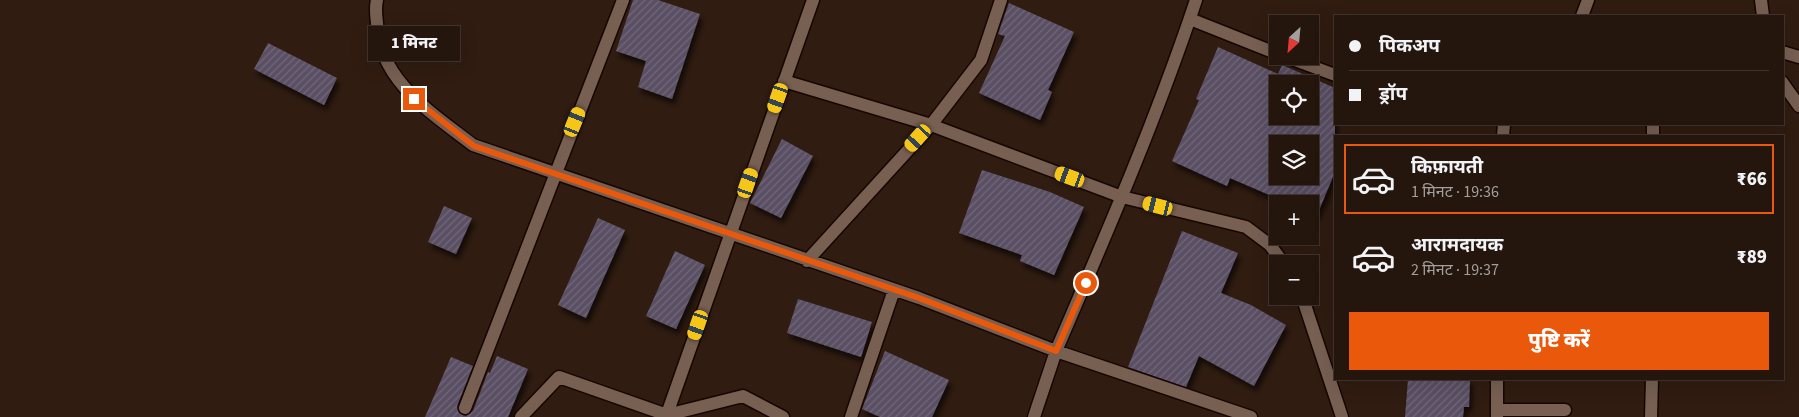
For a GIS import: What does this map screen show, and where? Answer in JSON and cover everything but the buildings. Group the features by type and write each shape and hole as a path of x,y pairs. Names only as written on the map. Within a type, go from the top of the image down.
{"street":[{"path":"377,0 377,38 385,62 414,99 474,146 894,290 1056,351 1249,417"},
{"path":"465,408 554,174 623,0"},
{"path":"667,416 812,0"},
{"path":"807,261 931,125 981,60 1001,0"},
{"path":"1034,417 1056,351 1169,81 1196,0"},
{"path":"1582,15 1588,0"},
{"path":"1761,0 1763,15"},
{"path":"1190,19 1269,50"},
{"path":"1784,53 1799,57"},
{"path":"1308,65 1334,75"},
{"path":"784,81 931,125 1122,197 1246,227 1270,245 1277,255"},
{"path":"1784,85 1799,106"},
{"path":"851,417 894,290"},
{"path":"1305,305 1342,417"},
{"path":"521,417 559,377 667,416 743,396 784,417"},
{"path":"1497,380 1497,414 1565,410"},
{"path":"1651,417 1652,380"}],"route":[{"path":"414,99 474,146 919,298 1056,351 1086,283"}]}
